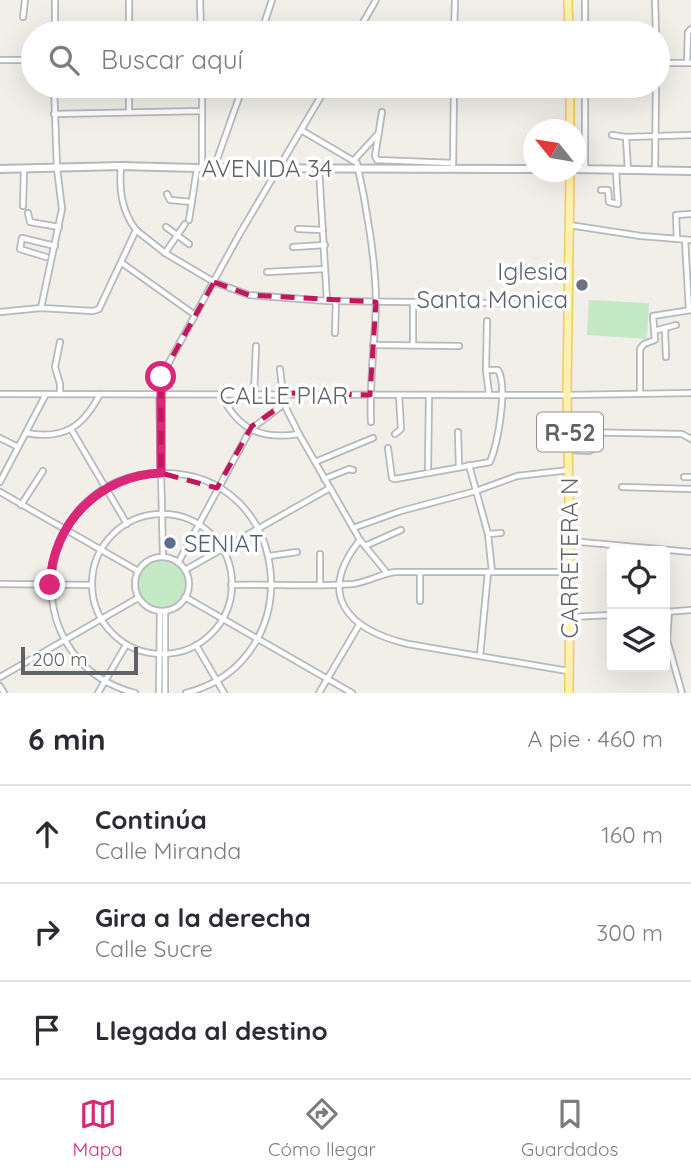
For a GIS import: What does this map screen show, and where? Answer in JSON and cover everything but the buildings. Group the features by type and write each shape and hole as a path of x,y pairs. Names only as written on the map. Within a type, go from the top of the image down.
{"main road":[{"path":"568,0 569,21"},
{"path":"570,98 570,119"},
{"name":"CARRETERA N","path":"569,693 567,395 570,182"}],"street":[{"path":"23,17 24,0"},
{"path":"55,0 55,21"},
{"path":"129,0 129,21"},
{"path":"200,0 201,21"},
{"path":"265,21 272,0"},
{"path":"364,21 376,0"},
{"path":"454,21 455,0"},
{"path":"585,0 585,21"},
{"path":"655,0 656,21"},
{"path":"670,63 689,63 688,32 691,29"},
{"path":"0,60 21,60"},
{"path":"41,308 62,209 54,98"},
{"path":"129,98 129,112"},
{"path":"165,253 187,222 192,202 200,168 202,98"},
{"path":"214,168 239,98"},
{"path":"163,557 161,377 320,98"},
{"path":"382,112 377,160 453,166 454,98"},
{"path":"585,98 585,119"},
{"path":"655,171 656,98"},
{"path":"54,114 202,111"},
{"path":"301,130 354,160 358,169 374,266 376,302 370,395 371,422"},
{"path":"354,160 378,133"},
{"path":"612,135 691,135"},
{"path":"625,137 628,171"},
{"path":"121,166 119,188 129,220 136,230 165,253 214,282 250,295 327,301 568,304"},
{"name":"AVENIDA 34","path":"0,169 121,166 358,169 453,166 523,169"},
{"path":"319,169 327,301"},
{"path":"586,169 691,171"},
{"path":"23,206 24,170"},
{"path":"608,190 608,202 617,204 616,171"},
{"path":"601,190 618,190"},
{"path":"167,194 170,200 192,202"},
{"path":"28,213 30,222 60,227"},
{"path":"677,239 676,215 691,214"},
{"path":"569,225 688,240 690,310 656,314 653,319 653,342 644,344 640,349 640,393"},
{"path":"166,227 189,244"},
{"path":"298,229 323,230"},
{"path":"0,312 41,308 97,311 136,230"},
{"path":"46,257 20,249 22,238 55,246"},
{"path":"293,247 325,245"},
{"path":"122,263 195,315"},
{"path":"267,272 326,270"},
{"path":"335,333 336,301"},
{"path":"413,302 414,345"},
{"path":"486,321 489,394"},
{"path":"654,331 676,325"},
{"path":"664,330 666,357"},
{"path":"60,342 55,367 60,394"},
{"path":"373,345 459,346"},
{"path":"254,394 256,346"},
{"path":"280,369 284,404 299,434 360,540 387,573"},
{"path":"388,449 392,478 395,480 491,462 503,395 500,371 486,370"},
{"name":"CALLE PIAR","path":"0,394 691,393"},
{"path":"0,482 46,394"},
{"path":"26,433 45,436 71,429 91,412 100,394"},
{"path":"221,395 234,415 250,430 271,435 299,434"},
{"path":"395,434 401,429 399,395"},
{"path":"428,468 429,395"},
{"path":"178,563 250,430 284,404"},
{"path":"71,429 127,524"},
{"path":"458,432 458,467"},
{"path":"569,432 682,434 691,439"},
{"path":"0,438 18,447"},
{"path":"315,463 373,438"},
{"path":"569,450 589,451 598,446"},
{"path":"469,466 488,534 490,572 480,656"},
{"path":"324,479 349,469 353,470"},
{"path":"353,528 401,511 477,491 517,476 569,470"},
{"path":"21,505 43,471"},
{"path":"135,693 105,681 85,666 65,640 54,614 50,585 53,560 65,530 80,509 106,488 133,477 161,473 190,477 217,488 243,509 258,529 269,556 272,584 269,612 258,639 240,663 217,681 186,693"},
{"path":"684,477 691,477"},
{"path":"621,487 691,489"},
{"path":"185,570 330,488"},
{"path":"0,492 138,571"},
{"path":"148,516 177,516 198,525 212,535 222,549 229,567 229,603 211,634 196,645 181,652 162,654 140,651 126,645 111,633 101,619 94,602 94,567 112,536 127,524 148,516"},
{"path":"365,546 401,530"},
{"path":"488,534 501,533"},
{"path":"360,540 349,554 339,584 349,613 359,625 401,642 568,671"},
{"path":"570,541 691,552"},
{"path":"269,556 297,552"},
{"path":"320,554 320,584"},
{"path":"163,557 178,563 185,570 188,583 185,597 175,607 163,611 148,607 138,598 135,584 138,571 151,559 163,557"},
{"path":"231,585 339,584 371,581 387,573 570,572"},
{"path":"420,573 420,601"},
{"path":"0,584 92,585"},
{"path":"185,597 352,693"},
{"path":"0,677 138,598"},
{"path":"670,612 691,610"},
{"path":"159,693 163,611"},
{"path":"569,617 607,615"},
{"path":"319,693 359,625"},
{"path":"98,693 126,645"},
{"path":"196,645 224,693"},
{"path":"162,654 164,693"},
{"path":"670,656 682,693"},
{"path":"0,686 4,693"}],"highlighted area":[{"path":"214,282 249,295 376,302 370,395 283,393 284,404 252,426 217,488 161,473 161,377"}],"green space":[{"path":"589,300 649,303 647,339 587,335"},
{"path":"161,557 180,565 188,584 180,603 161,611 142,603 134,584 142,565"}],"place":[{"name":"Iglesia Santa Monica","path":"582,285"},
{"name":"SENIAT","path":"170,543"}],"route":[{"path":"50,585 57,547 80,509 99,492 119,482 140,475 161,473 161,377"}]}
